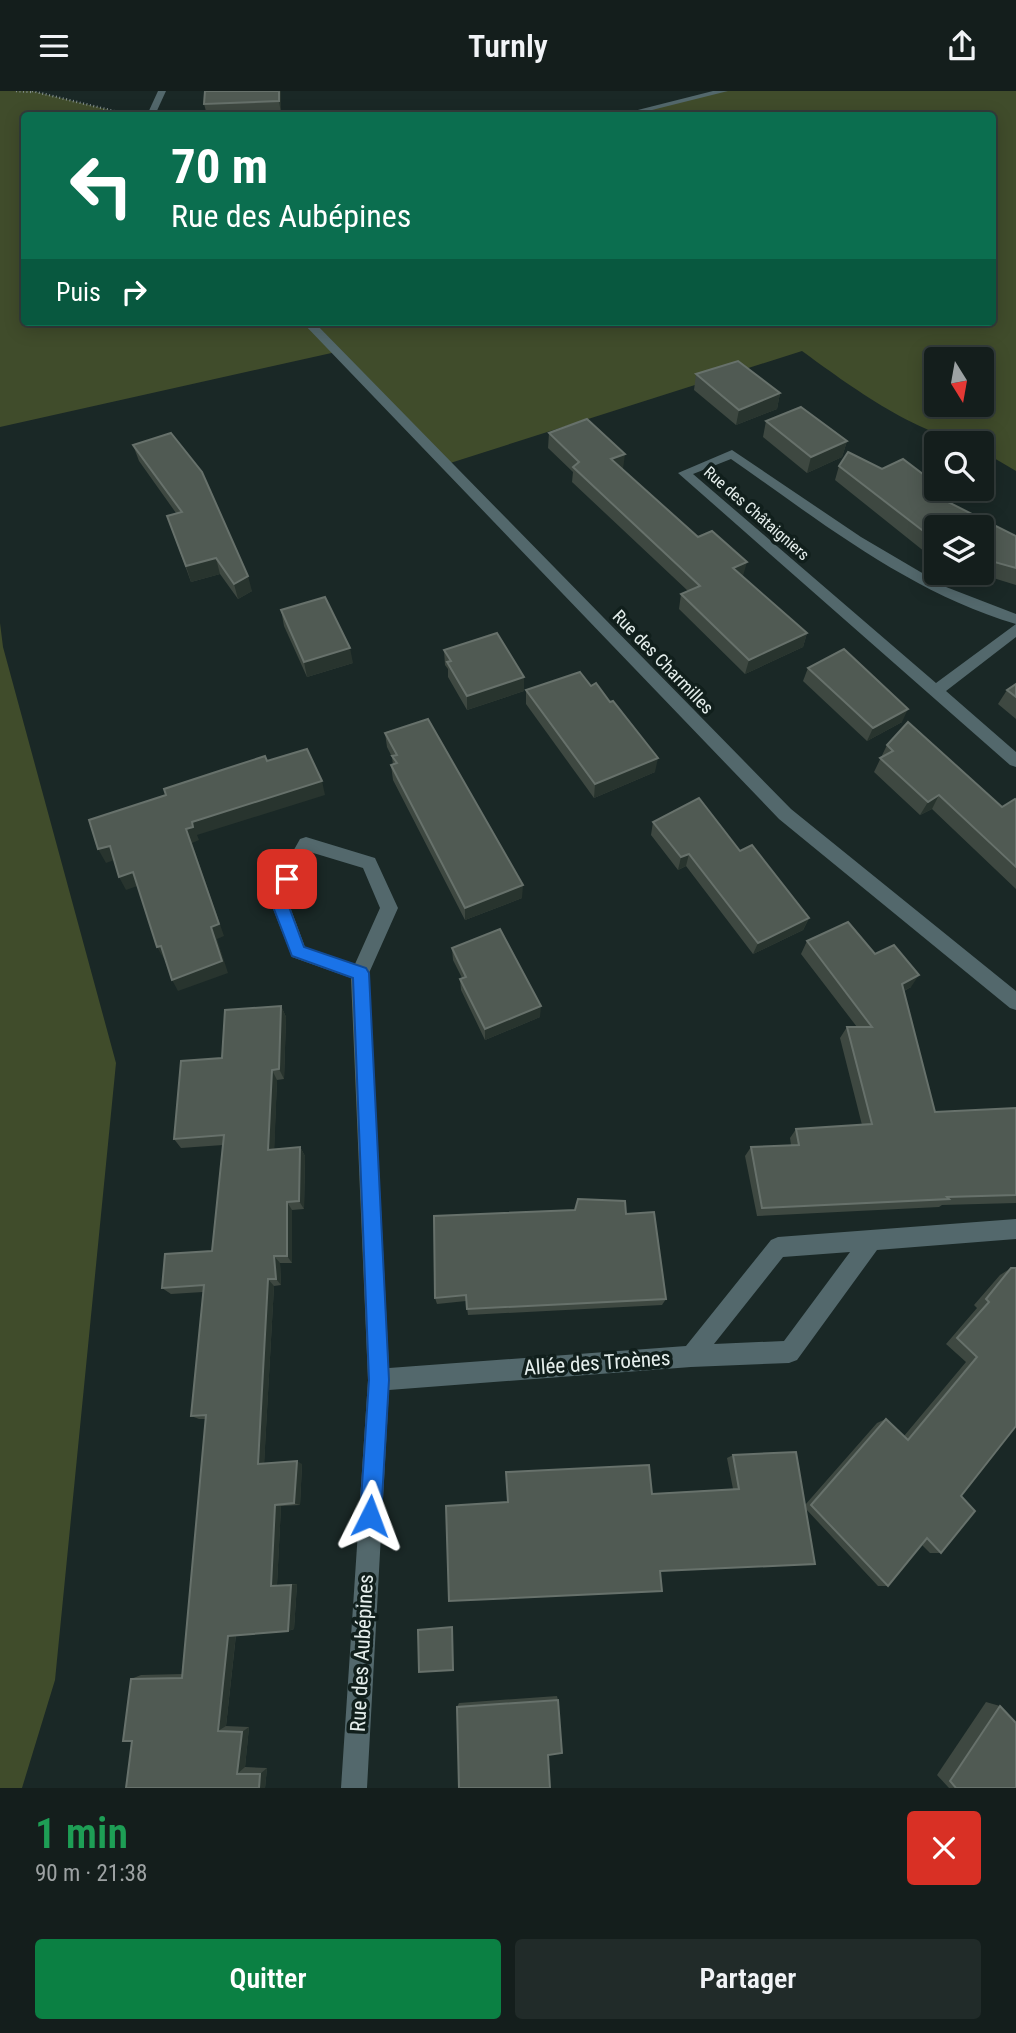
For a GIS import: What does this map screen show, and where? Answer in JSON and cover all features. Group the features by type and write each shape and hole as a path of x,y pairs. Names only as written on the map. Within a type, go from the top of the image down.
{"street":[{"path":"152,112 162,91"},
{"path":"636,112 724,91"},
{"name":"Rue des Charmilles","path":"312,326 785,814 1016,1002"},
{"name":"Rue des Châtaigniers","path":"1016,619 941,590 856,540 732,454 684,473 1016,761"},
{"path":"936,691 1016,629"},
{"name":"Rue des Aubépines","path":"354,1788 379,1380 360,973 389,908 369,863 306,844 277,896 298,951 360,973"},
{"name":"Allée des Troènes","path":"379,1380 691,1356 778,1247 1016,1229"},
{"path":"691,1356 789,1352 872,1240"}],"path":[{"path":"16,91 32,92 117,112"}],"green space":[{"path":"0,91 32,91 118,112 21,112 21,326 996,326 996,112 636,112 724,91 1016,91 1016,471 994,458 994,431 932,431 888,409 802,351 444,465 336,352 0,427"},
{"path":"0,623 3,647 116,1063 55,1680 22,1788 0,1788"}],"building":[{"path":"205,91 279,91 279,101 204,104"},
{"path":"738,361 780,393 739,410 696,374"},
{"path":"801,407 847,441 811,457 766,421"},
{"path":"587,419 625,454 611,459 698,537 712,531 747,562 733,568 807,633 749,660 681,594 700,586 573,467 579,462 549,433"},
{"path":"171,433 202,472 248,576 234,584 216,558 186,566 167,516 182,512 133,445"},
{"path":"848,452 882,469 903,459 924,475 924,501 946,501 974,515 924,515 924,532 839,466"},
{"path":"994,525 1016,536 1016,568 994,562"},
{"path":"325,597 350,648 304,662 281,610"},
{"path":"497,633 524,677 467,696 447,662 451,661 444,650"},
{"path":"844,649 908,709 873,728 808,668"},
{"path":"580,672 591,686 596,683 610,702 613,701 658,758 595,784 526,690"},
{"path":"1016,684 1016,697 1007,690"},
{"path":"428,719 523,885 465,908 391,765 397,763 392,756 397,755 385,733"},
{"path":"908,722 1002,807 1016,800 1016,867 939,795 928,802 880,758 893,751 887,745"},
{"path":"307,749 322,781 192,822 193,827 186,829 219,924 211,927 222,961 172,980 161,946 157,947 133,872 119,877 110,846 98,849 89,820 166,795 164,789 222,770 265,756 267,761"},
{"path":"699,798 740,851 752,845 809,918 758,943 689,854 681,857 653,822"},
{"path":"848,922 875,954 894,945 919,975 902,984 935,1112 1016,1108 1016,1195 762,1208 751,1147 799,1145 796,1129 872,1124 847,1027 872,1027 807,941"},
{"path":"500,929 541,1006 485,1029 460,979 466,977 452,948"},
{"path":"281,1006 279,1069 272,1070 268,1150 300,1147 299,1201 287,1202 287,1256 274,1256 276,1279 268,1279 258,1464 297,1461 294,1503 275,1505 271,1586 291,1585 288,1631 228,1636 218,1731 242,1732 237,1774 260,1774 259,1788 126,1788 132,1741 123,1741 131,1679 182,1678 206,1415 191,1416 204,1285 162,1288 165,1254 212,1251 224,1135 174,1139 181,1061 222,1058 225,1010"},
{"path":"578,1199 625,1201 626,1214 654,1212 666,1299 467,1309 466,1295 435,1298 434,1216 575,1210"},
{"path":"1011,1268 1016,1268 1016,1426 961,1496 975,1511 941,1553 927,1538 888,1586 811,1505 886,1419 908,1440 977,1357 957,1338 989,1302 986,1299"},
{"path":"796,1452 815,1564 660,1571 662,1591 449,1601 446,1506 508,1502 506,1472 649,1465 652,1494 739,1489 733,1455"},
{"path":"452,1627 453,1670 419,1672 418,1630"},
{"path":"558,1700 562,1753 548,1755 550,1788 459,1788 457,1707"},
{"path":"1000,1706 1016,1723 1016,1788 956,1788 950,1781"}],"route":[{"path":"287,879 277,896 298,951 360,973 379,1380 370,1516"}]}
